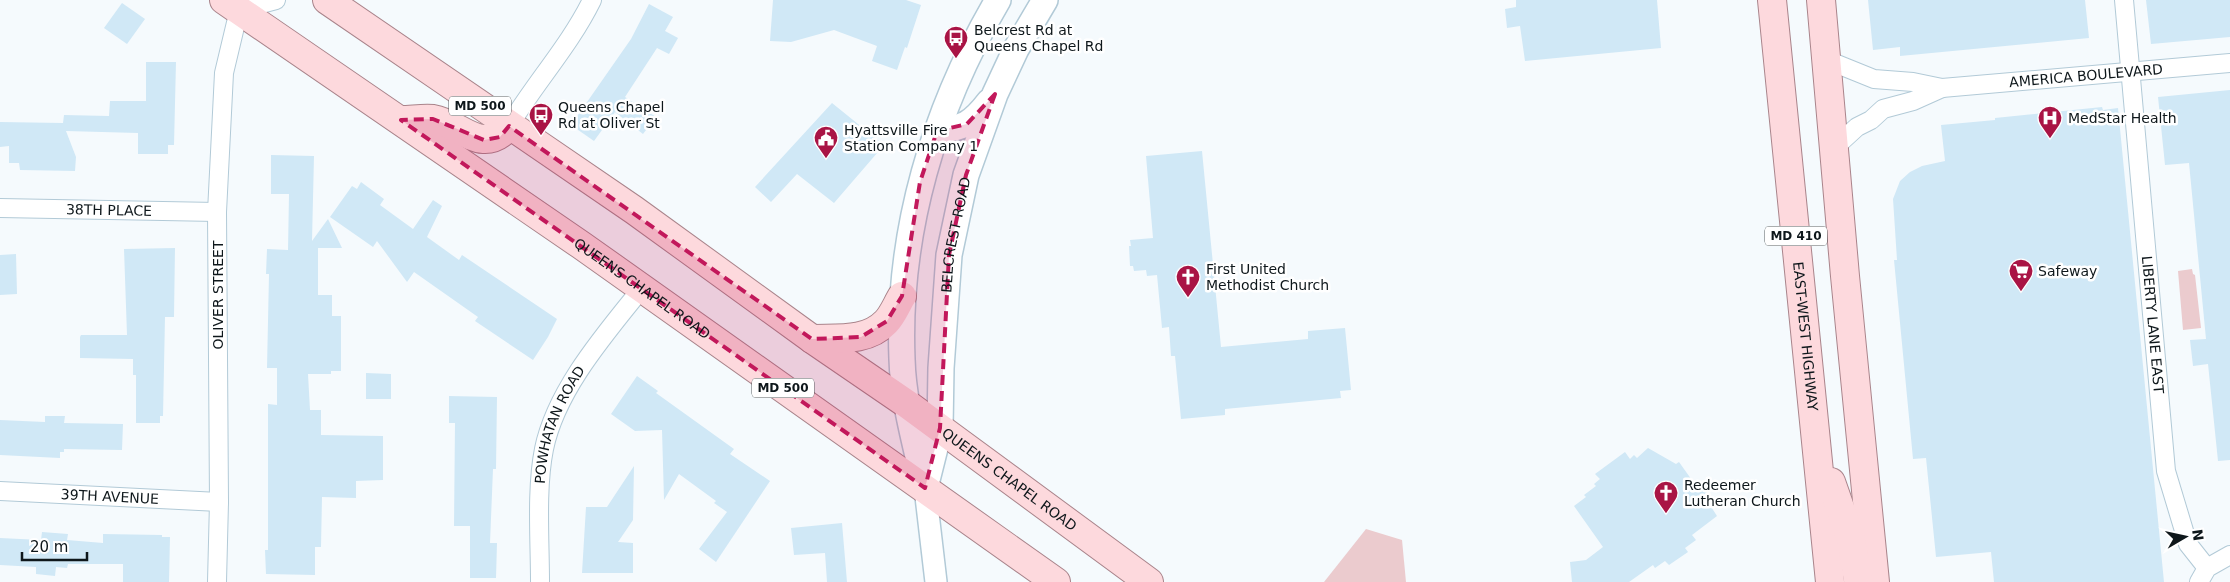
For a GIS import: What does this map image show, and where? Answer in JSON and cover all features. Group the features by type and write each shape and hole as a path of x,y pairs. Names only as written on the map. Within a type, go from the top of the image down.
{"main road":[{"name":"QUEENS CHAPEL ROAD","path":"327,0 634,210 812,339 907,404 1149,582"},
{"path":"925,488 907,404 902,360 902,296 909,238 920,182 945,105 979,32 998,0"},
{"name":"BELCREST ROAD","path":"925,488 940,428 941,368 949,255 966,175 995,94 1016,49 1045,0"},
{"name":"EAST-WEST HIGHWAY","path":"1772,0 1830,582"},
{"name":"MD 410","path":"1821,0 1833,149 1875,582"},
{"name":"QUEENS CHAPEL ROAD","path":"232,5 642,288 1056,582"},
{"path":"937,131 960,128 967,124 979,115 995,94"},
{"path":"401,120 433,119 484,140 500,137 509,126"},
{"path":"812,339 855,337 876,331 887,321 902,296"},
{"path":"1813,412 1825,465 1851,539 1858,582"}],"street":[{"path":"232,5 276,0"},
{"path":"509,126 526,98 572,34 592,0"},
{"name":"LIBERTY LANE EAST","path":"2124,0 2166,470 2188,544 2203,575"},
{"name":"OLIVER STREET","path":"217,582 219,502 217,212 224,72 232,5"},
{"name":"AMERICA BOULEVARD","path":"1827,60 1874,79 1913,82 1942,88 2230,63"},
{"name":"AMERICA BOULEVARD","path":"1833,149 1857,127 1871,120 1883,109 1913,101 1942,88"},
{"name":"38TH PLACE","path":"0,208 217,212"},
{"name":"POWHATAN ROAD","path":"540,582 542,467 545,447 552,424 569,386 642,288"},
{"path":"925,488 936,582"},
{"name":"39TH AVENUE","path":"0,491 219,502"},
{"path":"2203,575 2230,555"}],"highlighted area":[{"path":"995,94 966,175 949,255 940,428 925,488 401,120 433,119 484,140 500,137 509,126 812,339 861,337 887,321 902,296 920,182 937,131 967,124"}],"shaded area":[{"path":"2192,269 2195,275 2201,328 2183,330 2178,271"},
{"path":"1366,529 1402,540 1406,582 1324,582"}],"building":[{"path":"773,0 906,0 921,5 907,48 905,47 897,70 872,61 877,46 834,30 791,42 770,41"},
{"path":"1516,0 1657,0 1661,48 1525,61 1520,26 1507,28 1505,9 1516,7"},
{"path":"1868,0 2085,0 2089,38 1900,56 1900,47 1873,50"},
{"path":"2146,0 2230,0 2230,37 2151,44"},
{"path":"122,3 145,19 127,44 104,28"},
{"path":"649,4 673,17 665,31 678,38 669,54 657,48 625,97 656,117 643,134 615,112 594,141 571,125 631,39"},
{"path":"146,62 176,62 174,145 168,145 168,154 138,154 138,133 66,131 76,157 75,171 20,170 19,163 9,163 9,146 0,147 0,122 63,123 64,115 109,116 110,101 146,101"},
{"path":"2230,90 2230,460 2218,461 2208,364 2193,366 2190,340 2206,339 2189,163 2165,165 2158,97"},
{"name":"Hyattsville Fire Station Company 1","path":"832,103 884,145 834,203 797,174 771,202 755,187"},
{"path":"2102,107 2103,110 2118,108 2164,582 1994,582 1991,552 1936,557 1926,458 1913,459 1894,260 1897,260 1893,199 1900,181 1910,172 1922,166 1945,161 1941,125"},
{"name":"First United Methodist Church","path":"1202,151 1221,347 1308,339 1308,331 1345,328 1351,390 1340,391 1341,398 1225,409 1225,415 1181,419 1175,356 1171,356 1169,327 1162,328 1157,275 1147,276 1146,270 1134,271 1133,266 1130,266 1129,246 1131,246 1130,240 1153,238 1146,156"},
{"path":"271,155 314,156 312,241 328,219 342,248 318,248 318,295 332,295 332,316 341,316 341,371 331,371 331,374 308,374 310,410 321,410 321,435 383,436 383,480 356,481 356,498 322,497 321,547 315,547 315,575 266,574 265,550 268,550 268,404 277,405 277,368 267,368 269,274 266,274 267,249 288,250 289,194 271,194"},
{"path":"361,182 384,199 380,205 413,229 433,200 442,206 427,237 459,260 462,255 557,319 533,360 475,321 478,317 414,272 407,282 377,241 373,247 330,217 352,186 357,189"},
{"path":"175,248 174,317 165,317 163,416 160,416 160,423 136,423 136,375 133,375 133,359 80,358 80,337 81,335 127,335 124,249"},
{"path":"16,254 17,294 0,295 0,255"},
{"path":"366,373 391,374 391,399 366,399"},
{"path":"637,376 658,391 656,393 734,449 730,454 770,481 716,562 699,549 727,512 714,503 716,501 679,474 664,500 662,430 635,431 611,414"},
{"path":"449,396 497,397 496,469 493,469 490,543 497,543 496,578 470,578 470,526 454,526 455,423 449,423"},
{"path":"45,416 65,416 64,423 123,424 122,450 64,449 64,452 60,452 60,458 0,455 0,420 45,422"},
{"name":"Redeemer Lutheran Church","path":"1648,448 1676,464 1679,462 1694,483 1698,480 1710,496 1706,499 1717,516 1692,535 1696,540 1685,548 1688,552 1669,565 1665,561 1655,568 1653,565 1629,582 1572,582 1570,562 1586,560 1603,547 1574,506 1596,486 1594,484 1600,479 1595,474 1625,452 1630,459 1634,455 1637,458"},
{"path":"634,466 633,520 618,542 633,543 633,573 582,573 586,507 607,507"},
{"path":"842,523 847,582 827,582 825,553 794,555 791,528"},
{"path":"42,532 68,534 67,540 103,543 103,534 162,535 162,537 170,537 169,582 123,582 123,564 68,564 67,568 56,567 55,576 36,574 36,567 0,565 0,538 41,540"}],"place":[{"name":"Belcrest Rd at Queens Chapel Rd","path":"956,59"},
{"name":"Queens Chapel Rd at Oliver St","path":"541,136"},
{"name":"MedStar Health","path":"2050,139"},
{"name":"Hyattsville Fire Station Company 1","path":"826,159"},
{"name":"Safeway","path":"2021,292"},
{"name":"First United Methodist Church","path":"1188,298"},
{"name":"Redeemer Lutheran Church","path":"1666,514"}]}
